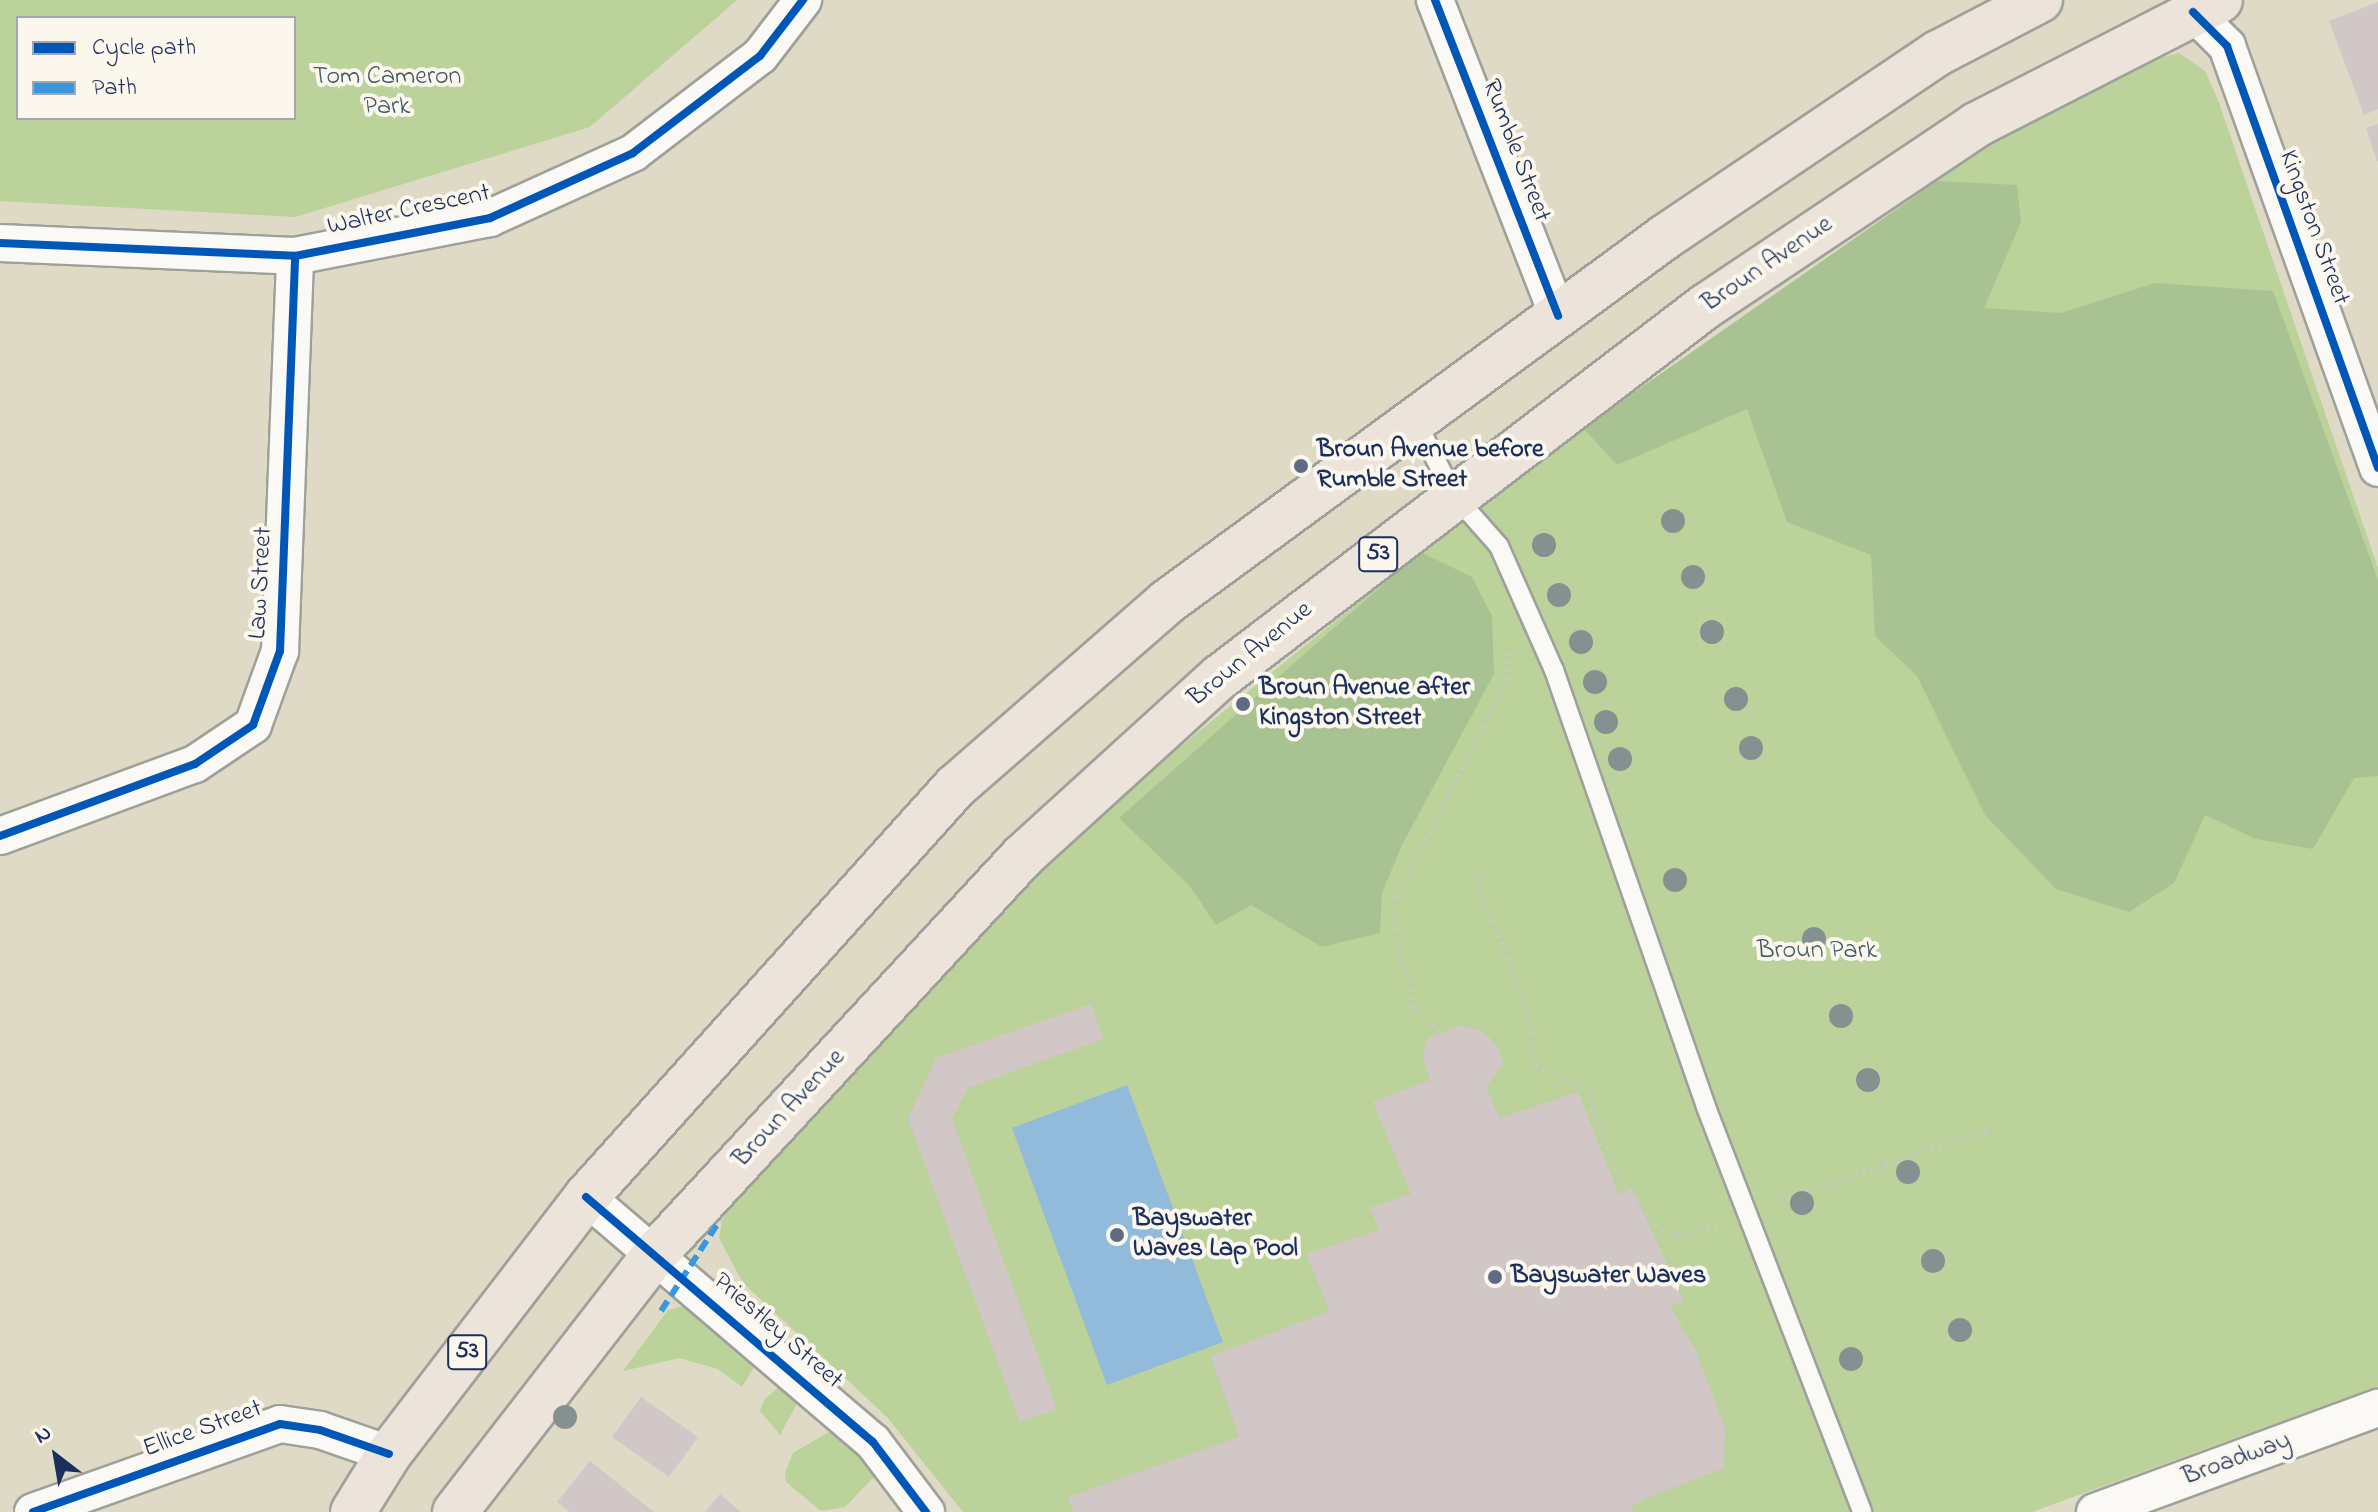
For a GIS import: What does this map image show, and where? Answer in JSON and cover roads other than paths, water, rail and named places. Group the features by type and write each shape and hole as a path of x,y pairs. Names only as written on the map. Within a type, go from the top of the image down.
{"main road":[{"name":"53","path":"353,1512 389,1454 586,1197 955,787 1167,602 1665,237 1938,53 2040,0"},
{"name":"Broun Avenue","path":"455,1512 654,1255 1022,857 1220,677 1454,495 1706,306 1976,125 2206,6"}],"street":[{"name":"Walter Crescent","path":"0,243 295,256 490,218 633,153 760,56 803,0"},
{"name":"Rumble Street","path":"1435,0 1558,316"},
{"name":"Kingston Street","path":"2206,6 2227,46 2378,468"},
{"name":"Law Street","path":"0,836 195,764 253,725 280,651 295,256"},
{"name":"Priestley Street","path":"586,1197 873,1442 926,1512"},
{"name":"Broadway","path":"2095,1512 2378,1408"},
{"name":"Ellice Street","path":"33,1512 280,1424 320,1430 389,1454"}],"lane":[{"path":"1415,420 1454,495 1499,546 1554,670 1746,1213 1862,1512"}],"water":[{"name":"Bayswater Waves Lap Pool","path":"1127,1085 1223,1342 1107,1385 1012,1128"}],"place":[{"name":"Broun Avenue before Rumble Street","path":"1301,466"},
{"name":"Broun Avenue after Kingston Street","path":"1243,704"},
{"name":"Bayswater Waves Lap Pool","path":"1117,1235"},
{"name":"Bayswater Waves","path":"1495,1277"}],"park label":[{"name":"Tom Cameron Park","path":"387,93"},
{"name":"Broun Park","path":"1817,952"}]}
